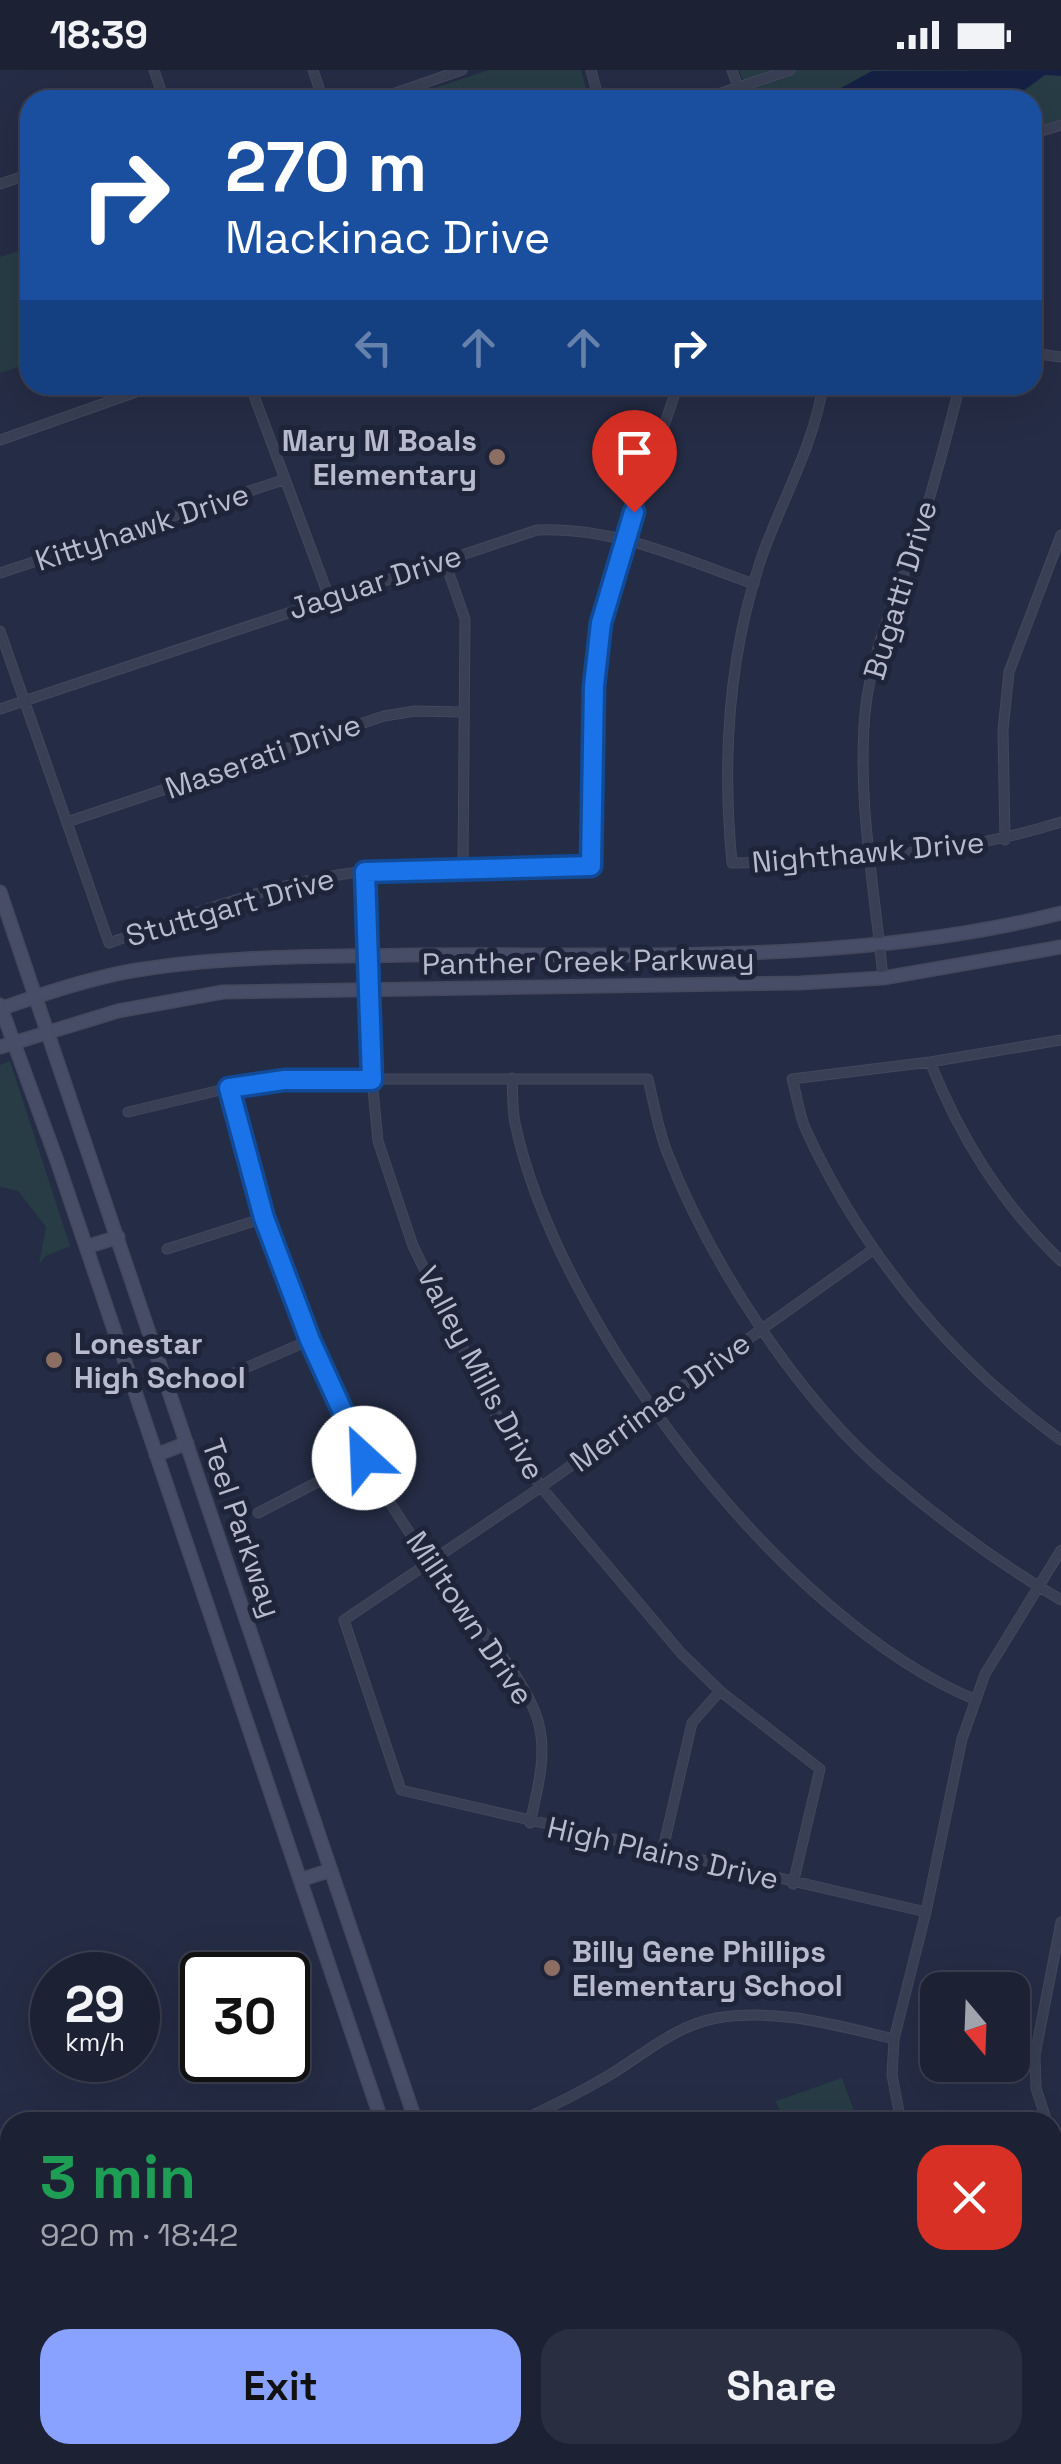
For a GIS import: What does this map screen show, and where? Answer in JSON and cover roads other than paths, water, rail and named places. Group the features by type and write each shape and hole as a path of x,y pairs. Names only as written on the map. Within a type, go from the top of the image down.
{"main road":[{"name":"Teel Parkway","path":"0,892 413,2112"},
{"name":"Panther Creek Parkway","path":"0,1008 130,972 227,961 786,951 880,945 996,929 1061,914"},
{"name":"Panther Creek Parkway","path":"6,1045 178,998 269,990 800,983 882,978 1061,947"},
{"name":"Teel Parkway","path":"0,1008 6,1045 86,1247 379,2112"},
{"path":"86,1247 118,1237"},
{"path":"156,1455 187,1444"},
{"path":"300,1880 331,1870"}],"street":[{"path":"732,70 738,87"},
{"path":"729,90 790,70"},
{"path":"403,90 457,71"},
{"path":"0,440 128,395"},
{"path":"253,395 329,598"},
{"path":"625,539 675,395"},
{"path":"754,584 821,395"},
{"name":"Bugatti Drive","path":"882,978 864,786 865,714 888,609 919,533 957,395"},
{"name":"Kittyhawk Drive","path":"0,574 283,480"},
{"name":"Jaguar Drive","path":"0,708 536,530 572,528 625,539 754,584"},
{"path":"1005,840 1003,730 1009,672 1061,535"},
{"name":"Stuttgart Drive","path":"67,822 109,942 254,894 365,872 591,866 594,686 601,623 625,539"},
{"path":"444,560 465,619 463,867"},
{"name":"Nighthawk Drive","path":"754,584 740,634 728,718 727,813 732,863 869,858 1005,840 1061,822"},
{"path":"0,632 67,822"},
{"name":"Maserati Drive","path":"67,822 384,716 415,711 462,712"},
{"name":"Valley Mills Drive","path":"365,872 372,1080 378,1141 413,1246 494,1411 542,1487 681,1653 720,1691 820,1769 793,1884"},
{"path":"1061,1040 792,1079 805,1128 874,1249 930,1324 970,1364 1061,1440"},
{"path":"930,1062 951,1114 982,1170 1027,1227 1061,1261"},
{"path":"512,1078 515,1122 538,1197 580,1288 652,1408 730,1508 821,1598 936,1684 976,1700"},
{"path":"128,1112 229,1088 284,1080 648,1079 666,1150 695,1216 762,1329 825,1412 886,1474 999,1562 1061,1600"},
{"name":"Milltown Drive","path":"229,1088 264,1218 310,1340 364,1458 430,1562 518,1681 540,1724 541,1774 530,1822"},
{"path":"167,1249 264,1218"},
{"name":"Merrimac Drive","path":"401,1790 344,1620 542,1487 874,1249"},
{"path":"212,1382 310,1340"},
{"path":"258,1513 364,1458"},
{"path":"899,2112 892,2075 894,2039 926,1912 962,1740 986,1674 1061,1550"},
{"path":"662,1853 692,1723 720,1691"},
{"name":"High Plains Drive","path":"401,1790 926,1912"},
{"path":"1043,2112 1036,2088 1035,2055 1061,1922"},
{"path":"538,2112 610,2075 654,2045 714,2018 803,2017 894,2039"}],"water":[{"path":"1061,70 1061,76 1045,75 1025,90 837,90 872,71"}],"place":[{"name":"Mary M Boals Elementary","path":"497,457"},
{"name":"Lonestar High School","path":"54,1360"},
{"name":"Billy Gene Phillips Elementary School","path":"552,1968"}]}
